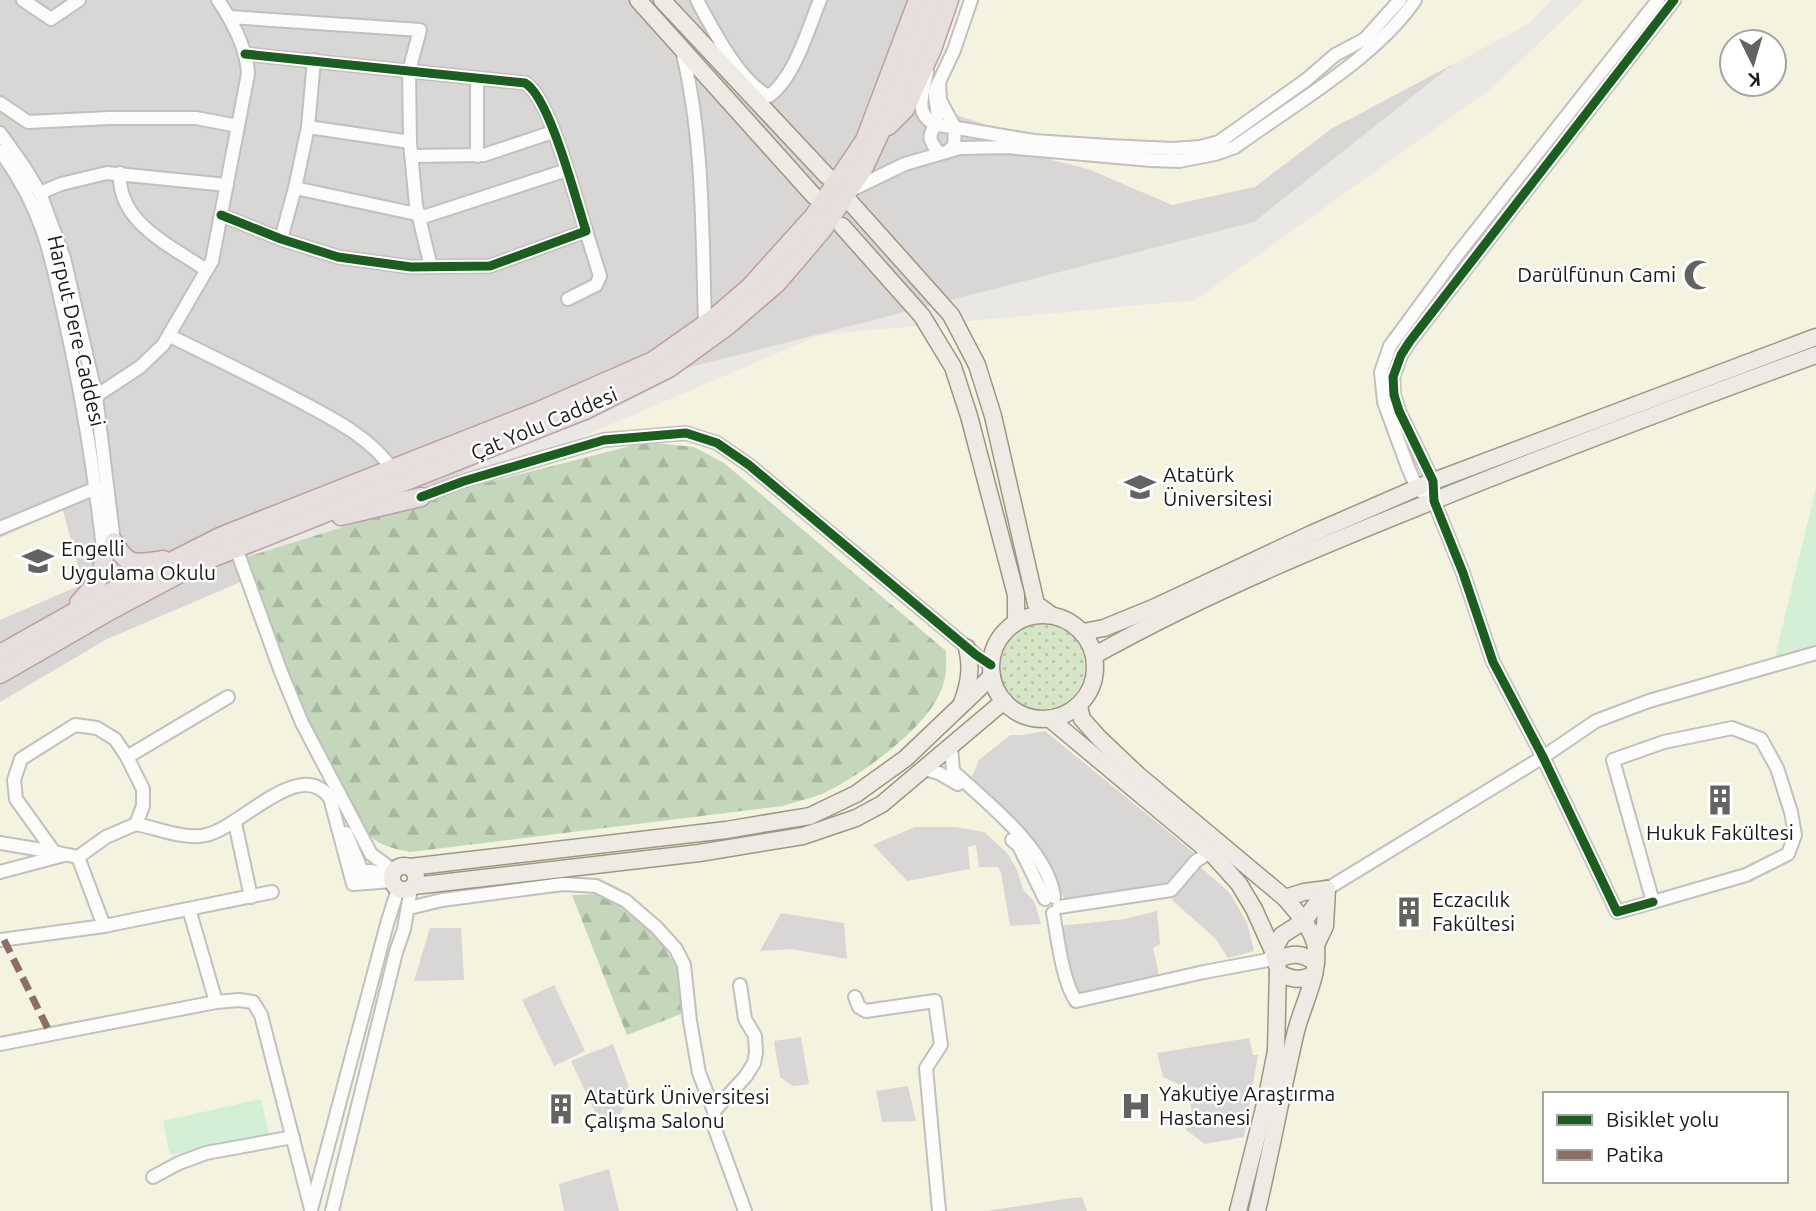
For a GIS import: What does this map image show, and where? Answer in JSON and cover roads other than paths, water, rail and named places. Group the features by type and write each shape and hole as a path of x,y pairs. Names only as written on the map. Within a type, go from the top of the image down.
{"highway":[{"path":"857,151 874,86 906,0"},
{"name":"Çat Yolu Caddesi","path":"0,654 120,587 222,536 539,411 653,361 705,324 750,287 814,216 865,140 919,0"},
{"name":"Çat Yolu Caddesi","path":"0,674 200,563 585,410 668,368 727,326 777,283 849,197 897,96 932,0"},
{"path":"881,133 905,109 932,49 949,0"},
{"path":"293,527 421,497"},
{"path":"109,549 126,560 141,564 178,558"},
{"path":"109,549 120,587 111,610"},
{"path":"71,614 96,585 109,549"}],"main road":[{"path":"638,0 814,196"},
{"path":"662,0 827,176"},
{"path":"849,197 951,315 977,365 993,416 1036,604 1051,615"},
{"path":"842,226 922,316 953,367 969,415 1016,595 1016,621"},
{"path":"1083,632 1104,628 1153,608 1311,534 1433,481 1816,337"},
{"path":"1095,655 1287,560 1606,432 1816,355"},
{"path":"1038,614 1051,615 1063,618 1083,632 1095,655 1096,672 1091,689 1079,706 1067,714 1050,719 1033,718 1017,712 1004,701 996,690 991,671 997,642 1016,621 1038,614"},
{"path":"962,705 970,678 967,648"},
{"path":"401,880 810,816 856,794 906,758 962,705 991,671"},
{"path":"401,880 699,853 803,836 856,818 882,804 1004,701"},
{"path":"1079,706 1082,719 1138,775 1285,898 1304,921 1316,944"},
{"path":"1050,719 1210,852 1239,884 1254,909 1274,961 1293,979 1303,979 1315,968"},
{"path":"1285,898 1327,889"},
{"path":"1238,1211 1276,1051 1274,961 1282,935 1304,921 1327,889"},
{"path":"1257,1211 1279,1100 1315,968 1316,944 1325,926 1327,889"},
{"path":"1274,961 1290,954 1304,954 1315,968"}],"street":[{"path":"23,0 51,19 79,0"},
{"path":"83,402 140,367 170,336 215,249 248,74 245,54 229,17 218,0"},
{"path":"697,0 721,44 748,79 769,96 778,89 798,57 820,0"},
{"path":"944,152 932,144 930,138 937,117 933,97 954,50 971,0"},
{"path":"932,49 922,104 923,116 934,123 1034,141 1173,149 1200,147 1219,142 1335,56 1365,39 1400,0"},
{"path":"849,197 905,163 944,152 1006,147 1151,160 1179,160 1215,154 1234,147 1343,69 1387,34 1415,0"},
{"path":"1434,500 1417,488 1396,439 1381,387 1383,360 1390,346 1457,255 1658,0"},
{"path":"1653,902 1613,760 1664,743 1732,728 1761,739 1777,768 1791,811 1795,835 1788,854 1746,876 1653,902 1617,912 1543,757 1493,662 1463,573 1434,500 1433,481 1394,395 1394,377 1401,355 1674,0"},
{"path":"229,17 420,30 408,71 410,142 418,215 431,267"},
{"path":"681,47 691,93 696,141 704,246 705,324"},
{"path":"245,54 517,82 530,86 538,96 554,132 600,276 596,285 568,299"},
{"path":"1335,56 1330,65 1343,69"},
{"path":"281,239 295,188 307,127 314,60"},
{"path":"477,79 477,156"},
{"path":"939,82 940,100 955,128 954,146 944,152"},
{"path":"0,103 28,122 195,118 238,126"},
{"path":"307,127 410,142"},
{"path":"411,156 489,154 554,132"},
{"name":"Harput Dere Caddesi","path":"0,133 40,193 64,258 96,396 109,549"},
{"name":"Harput Dere Caddesi","path":"0,151 28,194 53,258 83,402 96,488 109,549"},
{"path":"295,188 418,215 430,215 567,170"},
{"path":"40,193 96,174 120,173 227,186"},
{"path":"120,173 123,200 135,218 155,236 206,270"},
{"path":"221,215 281,239 338,257 387,265 431,267 490,266 586,231"},
{"path":"170,336 249,374 324,415 371,445 392,469"},
{"path":"421,497 464,481 604,440 686,433 717,443 749,465 991,671"},
{"path":"0,528 96,488"},
{"path":"236,548 302,723 371,854 401,880 409,908 332,1211"},
{"path":"1327,889 1543,757 1596,721 1649,701 1816,653"},
{"path":"127,757 228,697"},
{"path":"59,854 16,799 14,780 21,759 75,725 97,728 115,739 127,757 143,789 143,806 136,824"},
{"path":"951,747 953,771 1008,823 1035,853 1050,880 1063,962 1076,1002 1203,972 1274,961"},
{"path":"923,769 939,773 957,783 1018,846 1053,904"},
{"path":"0,843 78,857 106,836 136,824 203,836 234,823 277,793 294,785 306,784 314,785 326,793 356,871 372,871 401,880"},
{"path":"234,823 251,897"},
{"path":"1053,904 1171,890 1196,861 1210,852"},
{"path":"0,872 59,854"},
{"path":"78,857 104,926"},
{"path":"311,1210 401,880"},
{"path":"409,908 442,900 563,884 596,886 626,901 656,927 676,949 684,965 699,1073 714,1111 715,1129 746,1211"},
{"path":"0,940 104,926 272,892"},
{"path":"189,909 216,1002"},
{"path":"714,1111 747,1076 756,1054 755,1036 745,1019 740,985"},
{"path":"367,997 384,1000"},
{"path":"855,997 859,1007 866,1011 935,1002 941,1045 926,1068 939,1211"},
{"path":"0,1044 216,1002 253,1002 258,1007 311,1210"},
{"path":"334,1124 352,1128"},
{"path":"153,1177 178,1163 206,1153 293,1137"}],"place":[{"name":"Darülfünun Cami","path":"1699,275"},
{"name":"Atatürk Üniversitesi","path":"1140,487"},
{"name":"Engelli Uygulama Okulu","path":"38,561"},
{"name":"Hukuk Fakültesi","path":"1720,800"},
{"name":"Eczacılık Fakültesi","path":"1409,912"},
{"name":"Yakutiye Araştırma Hastanesi","path":"1136,1106"},
{"name":"Atatürk Üniversitesi Çalışma Salonu","path":"561,1109"}]}
